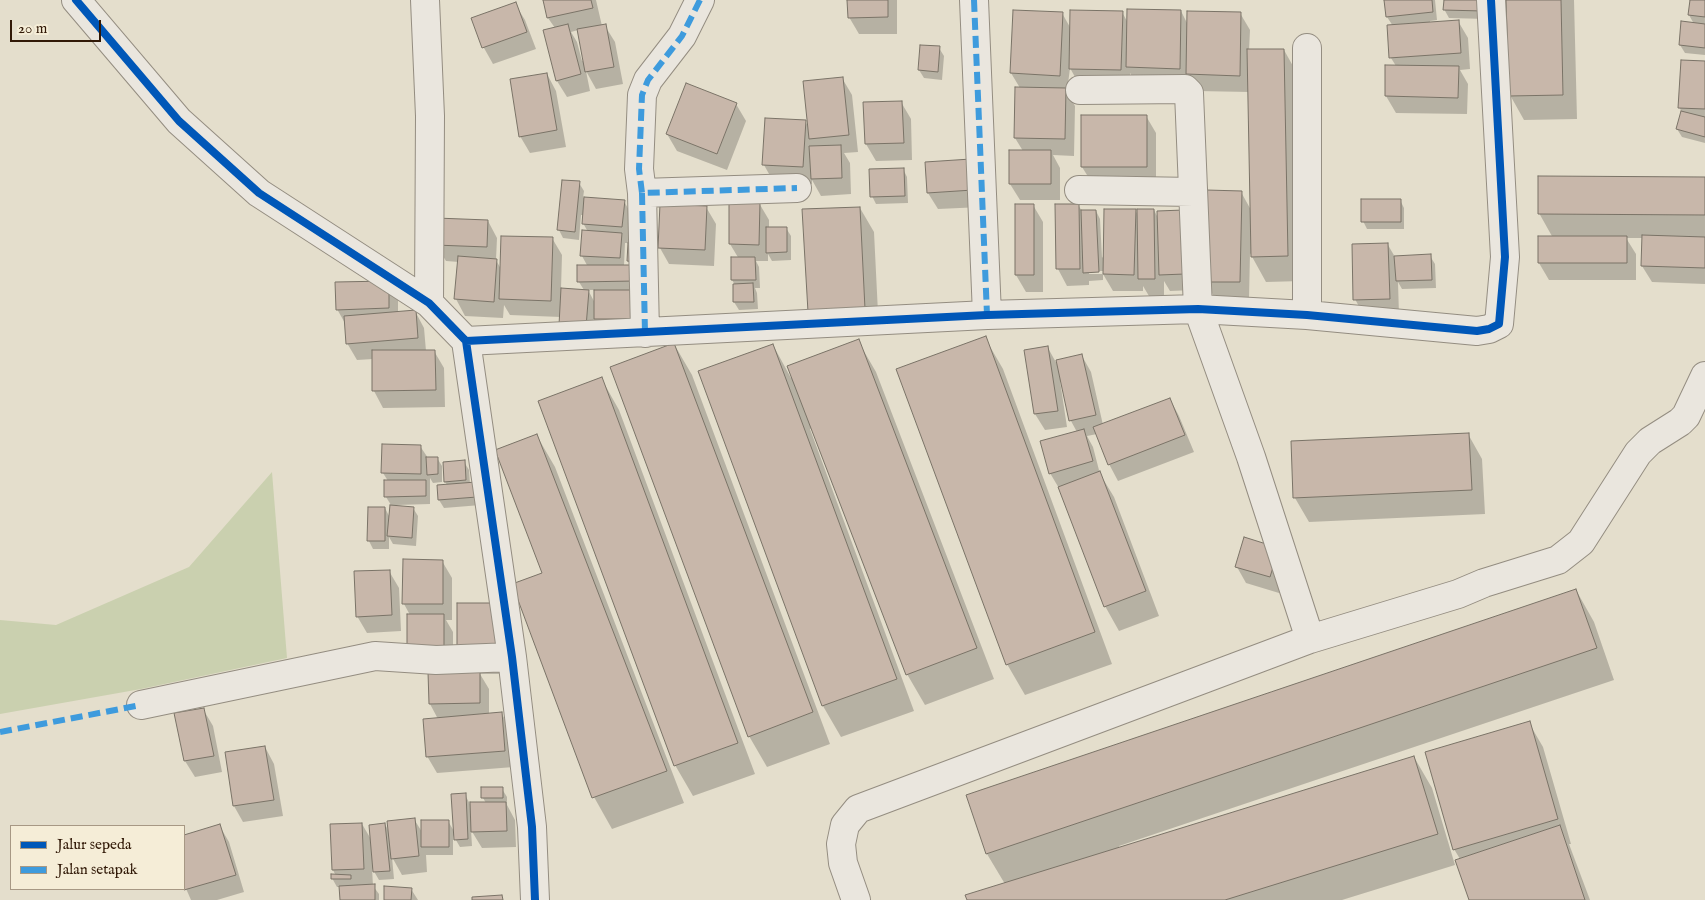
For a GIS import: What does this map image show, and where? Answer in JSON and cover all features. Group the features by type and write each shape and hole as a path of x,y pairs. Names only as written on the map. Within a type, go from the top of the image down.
{"street":[{"path":"76,0 179,121 259,193 429,303 466,341 512,657 532,827 535,900"},
{"path":"425,0 430,116 429,303"},
{"path":"645,333 642,193 639,169 642,95 648,80 682,36 700,0"},
{"path":"974,0 987,315"},
{"path":"466,341 987,315 1198,309 1307,315 1477,331 1489,329 1498,324 1504,257 1491,0"},
{"path":"1306,48 1307,315"},
{"path":"1080,90 1185,89 1191,100 1198,309 1251,457 1310,639"},
{"path":"642,193 798,188"},
{"path":"1079,190 1193,192"},
{"path":"856,900 843,863 841,844 845,824 858,810 1310,639 1458,594 1484,583 1558,560 1581,542 1638,453 1650,441 1680,422 1686,416 1705,376"},
{"path":"141,705 375,656 436,660 512,657"}],"green space":[{"path":"272,472 287,658 141,689 0,714 0,620 56,625 189,567"}],"building":[{"path":"543,0 591,0 593,8 547,18"},
{"path":"847,0 888,0 888,17 848,18"},
{"path":"1384,0 1432,0 1433,12 1386,17"},
{"path":"1444,0 1483,0 1483,11 1443,10"},
{"path":"1506,0 1561,0 1563,95 1509,96"},
{"path":"1690,0 1705,0 1705,17 1688,15"},
{"path":"516,2 527,32 482,48 471,18"},
{"path":"1127,9 1181,10 1180,69 1126,67"},
{"path":"1013,10 1063,12 1060,76 1010,73"},
{"path":"1070,10 1123,11 1121,70 1069,69"},
{"path":"1187,11 1241,12 1240,76 1186,74"},
{"path":"1459,20 1461,53 1389,58 1387,25"},
{"path":"1681,21 1705,24 1705,48 1679,45"},
{"path":"568,24 581,74 556,81 543,30"},
{"path":"606,24 614,67 585,72 577,29"},
{"path":"920,45 940,46 938,72 918,70"},
{"path":"1247,49 1284,49 1288,256 1251,257"},
{"path":"1681,60 1705,61 1705,109 1678,108"},
{"path":"1385,65 1459,66 1458,98 1385,96"},
{"path":"547,73 557,130 519,137 510,79"},
{"path":"843,77 849,135 809,139 803,81"},
{"path":"686,83 737,103 717,154 666,134"},
{"path":"1015,87 1066,88 1065,139 1014,138"},
{"path":"902,101 904,143 865,144 863,102"},
{"path":"1681,111 1705,117 1705,137 1676,129"},
{"path":"1081,115 1147,115 1147,167 1081,167"},
{"path":"765,118 806,120 803,167 762,165"},
{"path":"841,145 842,178 811,179 809,146"},
{"path":"1009,150 1051,150 1051,184 1009,184"},
{"path":"971,159 973,190 927,193 925,162"},
{"path":"904,168 905,196 870,197 869,169"},
{"path":"1538,176 1705,177 1705,215 1538,214"},
{"path":"562,180 580,181 575,232 557,230"},
{"path":"1206,190 1242,191 1240,282 1204,282"},
{"path":"584,197 625,200 622,227 582,224"},
{"path":"1361,199 1401,199 1401,222 1361,222"},
{"path":"729,202 760,202 759,245 729,244"},
{"path":"660,204 707,206 705,250 658,248"},
{"path":"1015,204 1034,204 1034,275 1015,275"},
{"path":"1055,204 1079,204 1080,269 1056,269"},
{"path":"860,207 865,309 808,312 802,209"},
{"path":"1104,209 1136,209 1134,275 1103,274"},
{"path":"1137,209 1154,209 1155,279 1138,279"},
{"path":"1081,210 1096,210 1099,272 1083,273"},
{"path":"1184,210 1185,274 1159,275 1157,211"},
{"path":"436,218 488,220 487,247 435,245"},
{"path":"766,227 787,227 787,252 766,253"},
{"path":"582,230 622,233 620,258 580,256"},
{"path":"1642,235 1705,237 1705,268 1641,266"},
{"path":"501,236 553,237 551,301 499,299"},
{"path":"1538,236 1627,236 1627,263 1538,263"},
{"path":"628,243 640,244 639,262 627,261"},
{"path":"1388,243 1390,299 1353,300 1352,244"},
{"path":"1431,254 1432,280 1396,281 1394,256"},
{"path":"458,256 497,259 494,302 454,299"},
{"path":"731,257 755,257 756,280 731,280"},
{"path":"577,265 635,265 635,281 577,282"},
{"path":"389,281 389,308 336,310 335,282"},
{"path":"753,283 754,302 733,302 733,284"},
{"path":"561,288 589,290 586,327 559,325"},
{"path":"594,290 639,290 639,319 594,319"},
{"path":"416,310 418,338 346,344 344,316"},
{"path":"986,336 1095,632 1006,665 896,369"},
{"path":"859,339 977,648 906,675 787,366"},
{"path":"674,343 813,712 748,737 610,367"},
{"path":"773,344 897,679 822,706 698,371"},
{"path":"1048,346 1058,411 1034,414 1024,350"},
{"path":"372,350 435,350 436,390 372,391"},
{"path":"1082,354 1096,415 1069,421 1056,360"},
{"path":"602,377 738,743 674,766 538,401"},
{"path":"1170,398 1185,435 1108,465 1093,427"},
{"path":"1084,429 1093,461 1049,474 1040,441"},
{"path":"1469,433 1472,490 1293,498 1291,441"},
{"path":"537,434 667,771 592,798 512,584 542,573 495,450"},
{"path":"382,444 421,445 421,474 381,473"},
{"path":"426,457 438,457 438,474 427,475"},
{"path":"465,460 466,480 444,482 443,462"},
{"path":"1100,471 1146,591 1104,607 1058,487"},
{"path":"384,480 426,480 426,496 384,497"},
{"path":"476,482 477,497 438,500 437,485"},
{"path":"390,505 414,507 412,538 387,536"},
{"path":"368,507 385,507 385,541 367,541"},
{"path":"1244,537 1279,548 1270,577 1235,567"},
{"path":"403,559 443,560 443,604 402,604"},
{"path":"390,570 392,615 356,617 354,571"},
{"path":"1576,589 1597,648 986,854 966,795"},
{"path":"457,603 497,603 497,657 457,657"},
{"path":"407,614 444,614 444,656 407,655"},
{"path":"480,671 480,703 429,704 428,672"},
{"path":"204,708 214,756 184,761 174,713"},
{"path":"502,712 505,751 426,757 423,719"},
{"path":"1530,721 1558,819 1453,850 1425,752"},
{"path":"265,746 274,800 233,806 225,752"},
{"path":"1414,756 1438,834 1225,900 967,900 965,895"},
{"path":"481,787 503,787 503,798 481,798"},
{"path":"466,793 468,839 454,840 451,794"},
{"path":"470,802 506,802 507,831 471,832"},
{"path":"415,818 419,856 391,859 387,821"},
{"path":"421,820 449,820 449,847 421,847"},
{"path":"362,823 364,869 332,870 330,824"},
{"path":"385,823 390,871 373,872 369,825"},
{"path":"220,824 236,875 185,890 185,835"},
{"path":"1560,825 1585,900 1469,900 1455,860"},
{"path":"331,874 351,875 351,879 331,879"},
{"path":"375,884 375,900 340,900 339,886"},
{"path":"384,886 412,888 411,900 384,900"},
{"path":"502,895 503,900 472,900 472,897"}],"marked path":[{"path":"700,0 682,36 648,80 642,95 639,169 642,193 797,188"},
{"path":"974,0 987,315"},
{"path":"642,193 645,333"},
{"path":"0,732 141,705"}],"cycle path":[{"path":"76,0 179,121 259,193 429,303 466,341 987,315 1198,309 1307,315 1477,331 1489,329 1499,324 1505,257 1491,0"},
{"path":"466,341 512,657 532,827 535,900"}]}
